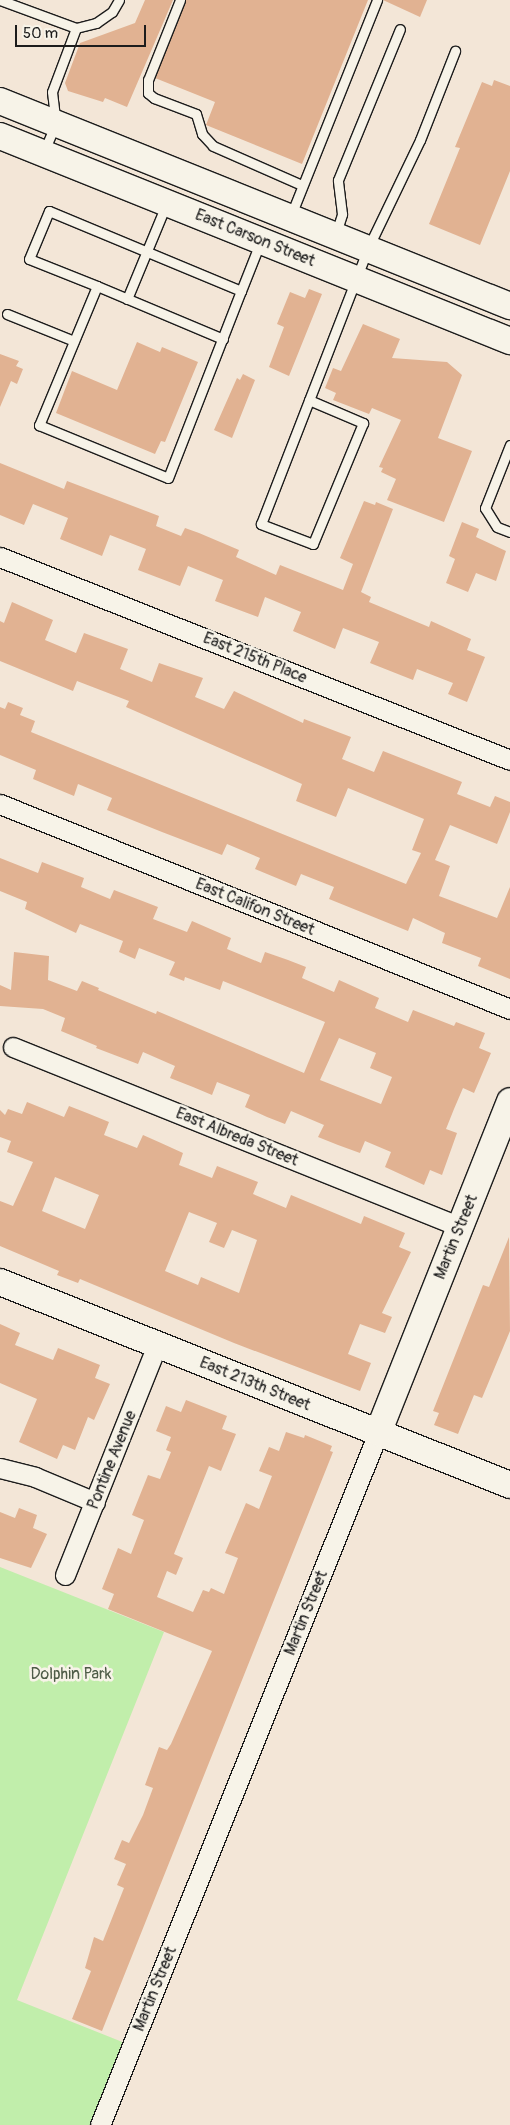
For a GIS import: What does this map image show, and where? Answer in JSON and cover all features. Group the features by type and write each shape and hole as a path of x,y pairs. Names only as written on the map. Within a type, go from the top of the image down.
{"main road":[{"name":"East Carson Street","path":"0,101 510,306"},
{"name":"East Carson Street","path":"0,136 510,341"},
{"name":"Martin Street","path":"378,1433 510,1101"},
{"name":"East 213th Street","path":"0,1282 510,1485"}],"street":[{"name":"East 215th Place","path":"0,557 510,760"},
{"name":"East Califon Street","path":"0,804 510,1009"},
{"name":"East Albreda Street","path":"13,1047 461,1227"},
{"name":"Pontine Avenue","path":"66,1575 157,1345"},
{"name":"Martin Street","path":"100,2125 378,1433"},
{"path":"0,1468 34,1477 95,1502"}],"lane":[{"path":"0,0 76,28 96,23 112,12 119,0"},
{"path":"180,0 148,80 148,93 154,98 196,114 202,134 213,146 302,186"},
{"path":"290,217 377,0"},
{"path":"43,153 56,123 52,92 76,28"},
{"path":"335,235 342,214 338,180 400,29"},
{"path":"309,400 362,423 313,544 260,524 355,279 420,140 455,51"},
{"path":"127,299 167,203"},
{"path":"223,339 29,259 49,211 241,291"},
{"path":"97,286 39,425 168,478 261,241"},
{"path":"7,314 74,341"},
{"path":"510,445 485,508 497,527 510,532"}],"green space":[{"name":"Dolphin Park","path":"0,1567 164,1632 17,2000 130,2045 98,2125 0,2125"}],"building":[{"path":"145,0 173,0 127,107 105,98 103,102 68,91 65,83 80,43 135,23"},
{"path":"186,0 368,0 302,164 206,125 215,102 155,78"},
{"path":"383,0 427,0 420,17"},
{"path":"494,80 510,86 510,171 480,245 429,224 460,148 455,147 482,82 492,86"},
{"path":"309,289 322,294 289,376 269,367 284,327 277,324 290,292 305,298"},
{"path":"363,324 400,339 392,358 447,362 462,375 438,438 472,451 444,522 387,500 396,479 381,472 383,468 379,467 401,420 372,408 369,414 333,400 336,393 325,388 333,368 341,371"},
{"path":"137,342 160,352 162,347 198,362 165,442 161,441 155,454 56,413 72,371 117,390"},
{"path":"0,354 19,361 16,366 23,369 17,384 11,381 0,407"},
{"path":"243,374 255,380 232,438 214,430 237,378 240,380"},
{"path":"0,463 64,489 67,481 159,516 156,526 181,536 185,528 199,533 239,550 236,557 276,575 280,565 343,590 353,564 340,558 364,501 375,505 376,502 393,509 361,592 371,597 369,602 429,627 431,621 471,639 467,650 485,657 467,702 448,694 453,683 417,669 413,680 370,663 379,642 343,628 335,649 293,631 301,612 265,597 258,617 215,601 223,580 188,566 180,586 138,570 146,549 110,535 102,556 60,539 68,518 33,504 24,525 0,515"},
{"path":"462,522 479,529 476,537 506,551 496,581 476,573 468,592 446,583 455,559 449,556"},
{"path":"12,602 53,620 45,640 76,653 84,633 128,649 120,669 152,682 159,663 203,678 195,697 224,709 234,691 303,723 304,719 351,737 342,759 374,772 383,751 462,782 457,794 490,807 495,796 510,802 510,812 497,844 450,825 435,860 450,866 439,896 497,918 510,887 510,979 478,966 481,958 442,943 445,933 413,918 408,931 329,899 334,887 301,874 296,886 255,869 260,858 227,844 222,855 162,832 107,810 112,798 78,784 74,796 33,779 36,770 0,755 0,707 5,709 8,702 23,708 20,715 35,721 31,732 406,884 421,853 412,850 424,819 348,788 336,817 296,801 302,784 126,707 129,701 77,681 73,691 0,661 0,621 4,623"},
{"path":"0,858 38,873 42,862 84,878 81,887 110,899 114,890 158,907 153,919 187,932 192,921 231,938 227,949 261,963 265,952 306,967 302,978 334,992 339,980 379,998 375,1008 408,1022 413,1010 454,1026 456,1022 485,1033 479,1048 491,1053 474,1093 463,1088 454,1109 446,1129 457,1133 442,1175 430,1170 424,1185 385,1167 391,1152 365,1141 360,1153 338,1145 318,1137 324,1125 291,1111 285,1124 245,1107 250,1095 217,1082 212,1095 170,1078 175,1066 143,1052 138,1064 96,1048 97,1046 61,1031 65,1018 43,1009 0,1006 0,985 11,990 14,952 49,956 48,980 77,991 82,981 99,988 98,990 156,1014 157,1011 304,1073 325,1022 223,981 220,990 185,977 184,981 169,975 175,962 139,948 135,959 119,952 123,941 80,924 76,933 25,909 27,902 0,891","holes":["339,1038 376,1053 370,1068 392,1077 381,1104 320,1080"]},
{"path":"27,1102 64,1117 69,1106 109,1122 104,1135 137,1148 143,1135 183,1153 179,1165 212,1178 217,1166 258,1182 253,1194 286,1208 291,1195 361,1224 364,1216 405,1233 399,1247 411,1252 382,1313 392,1317 385,1333 360,1324 348,1354 371,1363 360,1391 234,1343 80,1279 78,1283 57,1275 59,1271 0,1246 0,1201 13,1206 33,1162 7,1152 11,1141 0,1137 0,1110 5,1115 8,1109 22,1114","holes":["55,1177 99,1195 85,1229 42,1211","189,1212 217,1223 209,1242 224,1248 232,1230 257,1240 239,1293 201,1277 198,1285 165,1271"]},
{"path":"509,1237 510,1331 482,1398 474,1395 458,1434 434,1425 439,1413 433,1411 483,1285 489,1287"},
{"path":"0,1324 20,1333 15,1345 53,1360 58,1348 100,1365 95,1378 110,1384 94,1420 88,1417 75,1450 63,1445 57,1459 19,1442 37,1399 0,1383"},
{"path":"186,1400 227,1416 222,1429 236,1434 221,1471 209,1466 174,1554 183,1558 176,1575 167,1571 157,1597 193,1612 203,1590 209,1592 211,1588 224,1594 238,1558 225,1553 246,1503 259,1509 272,1476 259,1471 269,1447 279,1451 286,1432 304,1438 305,1435 332,1446 330,1451 333,1452 102,2031 72,2019 91,1971 85,1968 94,1937 103,1941 124,1888 117,1885 126,1864 114,1859 122,1840 129,1843 143,1815 153,1788 145,1785 159,1747 167,1750 171,1744 212,1651 108,1609 114,1594 102,1589 118,1548 131,1554 144,1520 132,1515 148,1475 160,1479 171,1452 166,1450 171,1437 156,1431 166,1406 181,1412"},
{"path":"19,1508 37,1515 33,1528 47,1534 31,1568 0,1558 0,1512 15,1518"}]}
